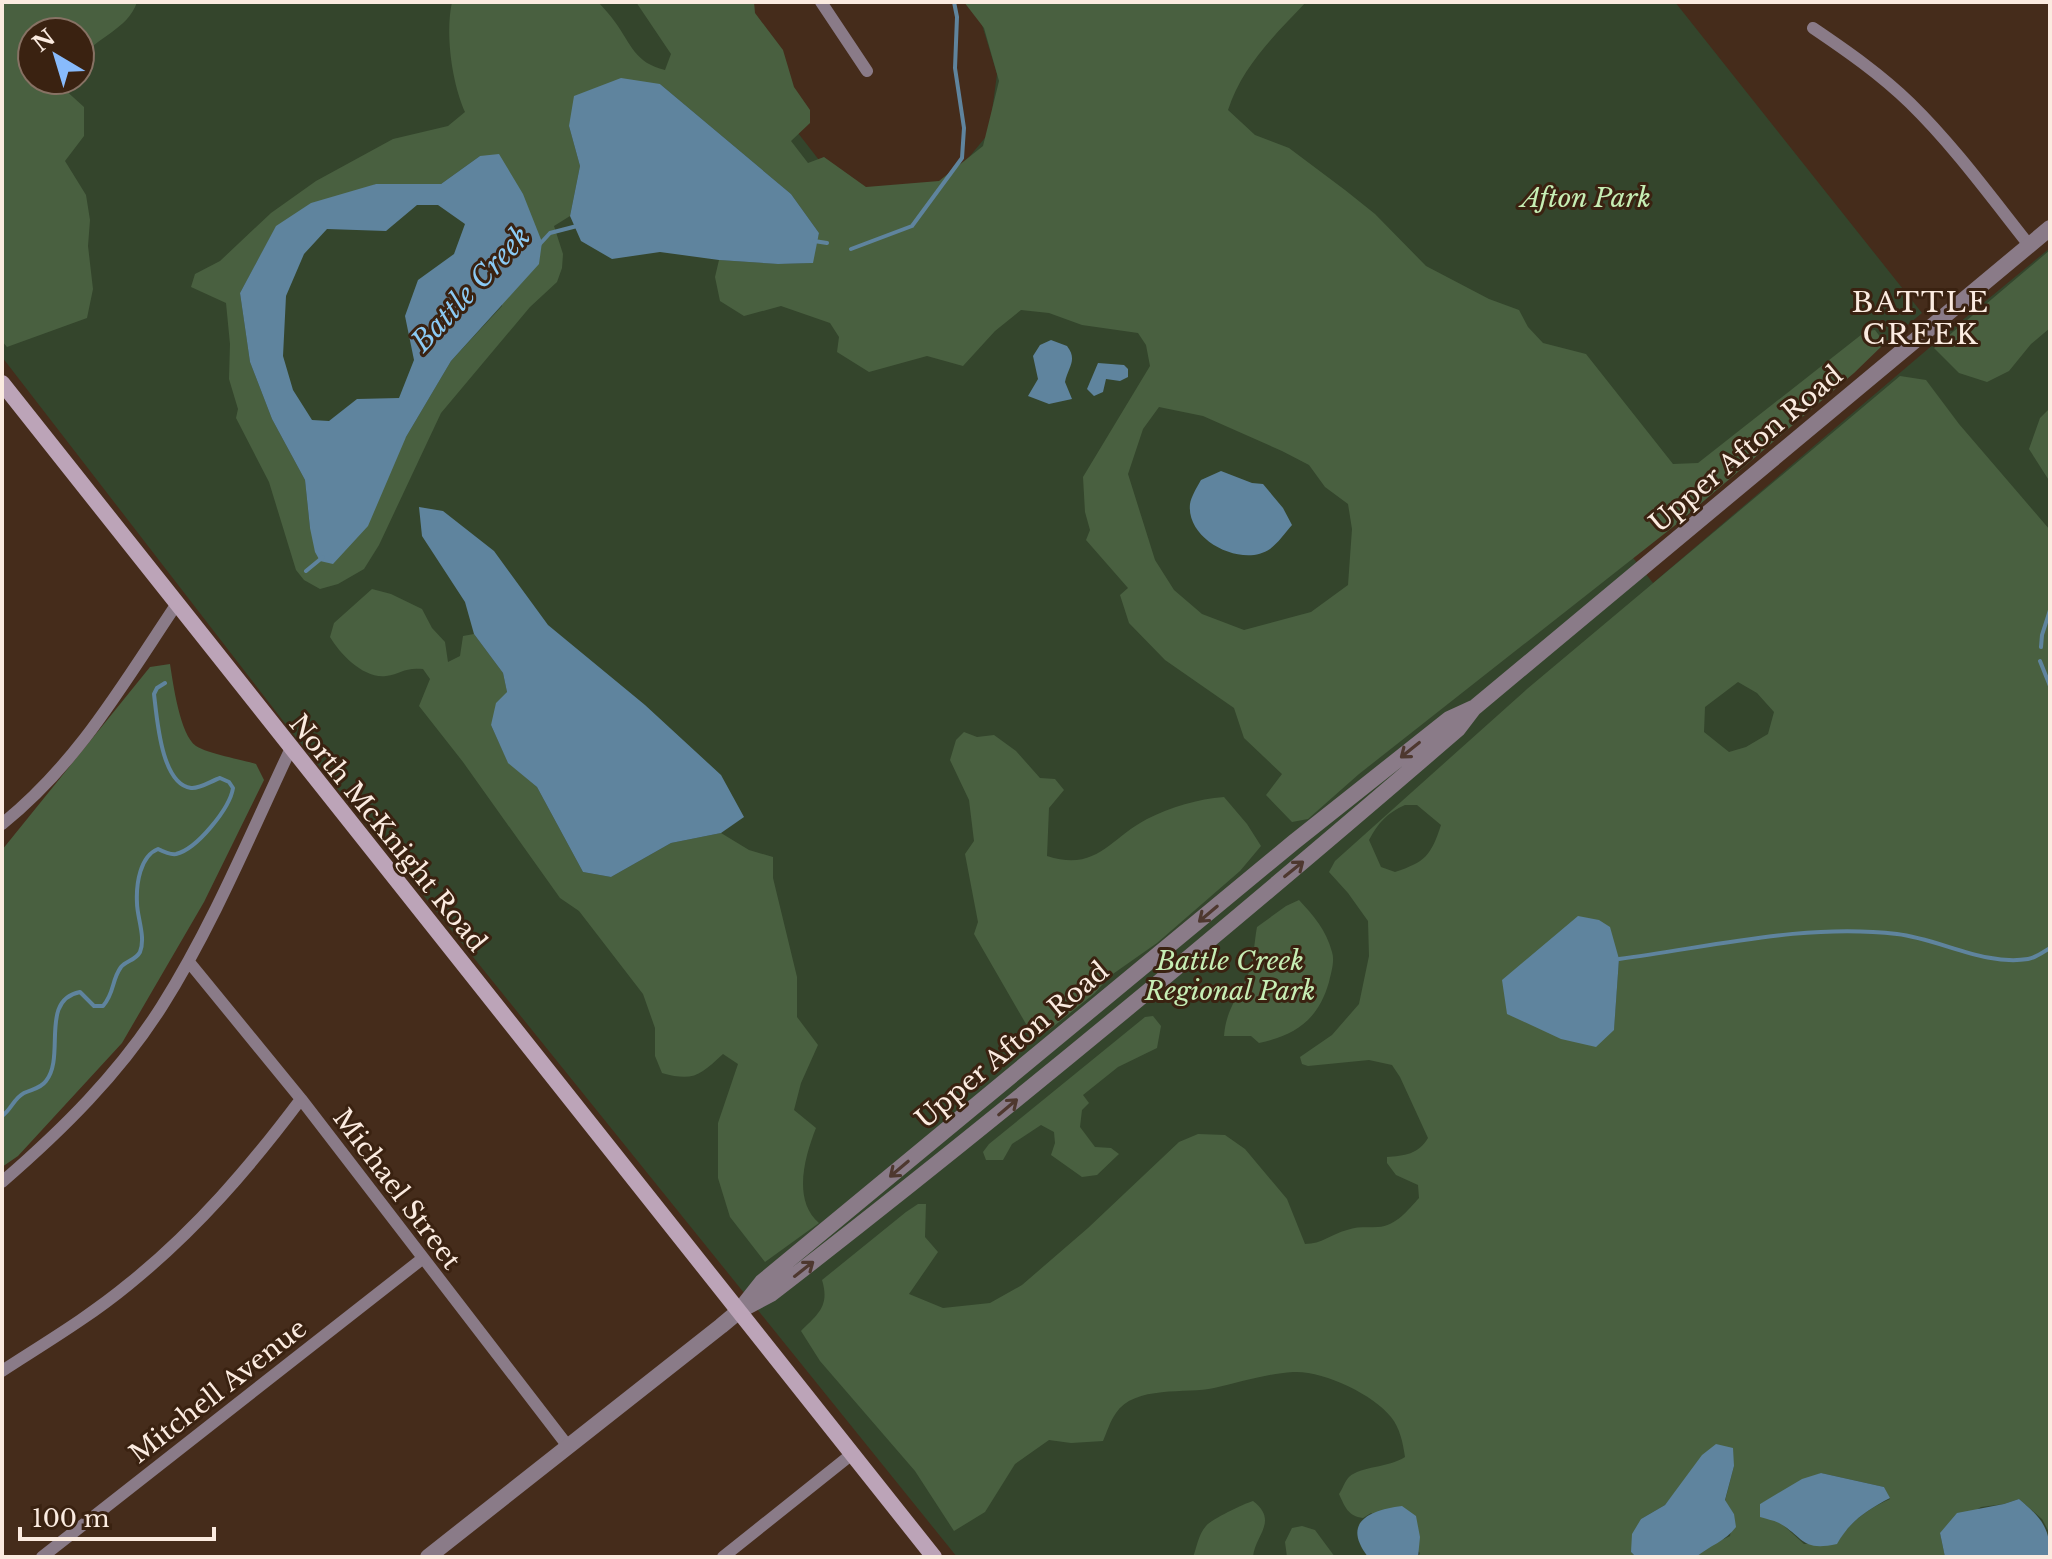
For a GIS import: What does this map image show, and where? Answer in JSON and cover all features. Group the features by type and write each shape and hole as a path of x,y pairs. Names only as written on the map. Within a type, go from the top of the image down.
{"main road":[{"name":"North McKnight Road","path":"2,383 934,1557"}],"street":[{"path":"821,2 867,71"},
{"path":"1813,28 1856,57 1910,103 2029,245"},
{"name":"Upper Afton Road","path":"428,1557 739,1311 762,1282 1294,842 1449,719 1474,708 2050,228"},
{"path":"2,824 55,776 98,723 176,605"},
{"path":"2,1182 101,1088 161,1008 189,962 291,748"},
{"name":"Michael Street","path":"189,962 301,1099 567,1445"},
{"path":"2,1371 93,1312 169,1251 238,1180 301,1099"},
{"name":"Mitchell Avenue","path":"42,1557 422,1259"},
{"path":"723,1557 852,1454"}],"green space":[{"name":"Battle Creek Regional Park","path":"2,2 696,2 847,196 892,199 951,179 989,133 997,74 975,2 1675,2 1922,313 1630,554 1653,583 2050,248 2050,1557 957,1557 294,735 2,357"},
{"path":"2,2 137,2 126,20 96,44 96,16 16,16 16,96 72,96 84,107 84,136 65,161 86,195 93,289 87,318 7,347 2,341"},
{"path":"452,2 598,2 640,58 665,70 671,54 636,2 754,2 755,13 783,50 794,87 810,110 810,123 791,141 808,163 824,157 866,187 939,181 983,146 999,81 984,28 964,2 1306,2 1251,65 1228,110 1255,135 1289,148 1345,190 1375,214 1426,266 1489,299 1519,310 1528,327 1543,343 1586,354 1673,464 1698,463 1866,331 1875,330 1885,343 1678,523 1359,774 1308,819 1292,822 1266,795 1282,774 1244,738 1234,708 1165,660 1129,623 1120,595 1128,588 1086,540 1090,530 1085,512 1083,477 1150,366 1146,345 1138,333 1082,325 1049,313 1021,310 995,331 963,366 927,356 869,372 837,352 839,337 830,323 781,306 744,316 720,301 715,277 719,260 812,263 819,233 791,194 660,84 569,126 580,166 570,216 554,226 563,254 557,282 530,307 441,413 379,545 364,569 338,584 320,589 304,580 296,570 269,482 236,418 238,409 229,379 226,303 191,287 195,274 220,261 271,213 316,181 393,139 448,126 465,112 456,87 451,58","holes":["480,156 502,306 451,361 406,437 310,528 305,480 272,419 250,362 240,293 276,227 376,184 441,184","1159,407 1203,416 1309,465 1325,487 1348,504 1352,529 1348,585 1311,612 1244,630 1202,614 1174,590 1155,560 1128,474 1143,429"]},
{"path":"2050,250 2050,328 2031,344 2009,371 1987,382 1959,373 1934,348"},
{"path":"1900,376 1926,380 1959,424 2050,530 2050,1534 2042,1519 2019,1499 1981,1507 1940,1533 1945,1557 1696,1557 1707,1547 1730,1536 1734,1514 1725,1501 1734,1466 1682,1484 1665,1505 1641,1519 1631,1552 1636,1557 1418,1557 1420,1553 1371,1513 1363,1518 1350,1513 1339,1494 1354,1473 1405,1457 1394,1421 1383,1408 1360,1392 1332,1379 1305,1372 1135,1398 1116,1413 1103,1441 1071,1443 1049,1440 1015,1464 985,1512 954,1531 915,1471 820,1361 801,1331 821,1309 824,1297 822,1280 906,1212 918,1204 926,1204 925,1237 938,1252 909,1294 943,1308 990,1303 1022,1285 1179,1142 1198,1134 1225,1135 1245,1149 1287,1199 1305,1244 1351,1229 1384,1226 1401,1217 1419,1198 1418,1185 1396,1175 1387,1163 1387,1157 1410,1153 1420,1148 1428,1138 1400,1077 1392,1065 1369,1060 1308,1066 1302,1064 1300,1057 1332,1035 1359,1004 1369,956 1368,921 1329,872 1335,861 1527,689","holes":["1738,682 1757,693 1774,712 1768,734 1746,747 1729,752 1704,732 1705,707","1405,805 1417,805 1441,825 1426,856 1395,872 1381,867 1369,840 1393,811","1578,917 1619,959 1614,1029 1559,934","1821,1473 1884,1487 1890,1499 1859,1517 1836,1544 1804,1544 1760,1504"]},
{"path":"2050,408 2050,482 2029,449 2040,418"},
{"path":"372,589 391,594 422,609 432,628 445,642 448,662 460,656 463,636 474,634 503,673 507,692 491,725 508,762 537,787 583,872 611,877 671,843 721,833 749,850 773,857 773,878 797,977 797,1017 818,1045 801,1083 794,1110 816,1128 805,1164 803,1190 811,1213 819,1223 765,1262 730,1217 718,1178 718,1123 738,1064 723,1054 696,1075 682,1077 662,1073 655,1056 655,1028 643,994 579,911 560,898 419,706 430,679 423,669 386,676 369,674 346,658 330,637 334,623"},
{"path":"170,664 178,708 190,740 208,751 256,764 264,780 204,902 122,1043 18,1156 2,1167 2,850 150,667"},
{"path":"964,732 977,737 994,735 1016,751 1040,778 1055,779 1064,790 1049,808 1047,856 1064,860 1091,857 1147,819 1175,807 1224,797 1261,846 1240,871 1157,943 1110,976 1095,993 1049,1030 1026,1024 974,934 978,922 965,854 974,841 969,800 950,760 956,740"},
{"path":"1299,900 1323,930 1333,956 1329,982 1319,1006 1304,1024 1272,1040 1259,1043 1251,1036 1224,1036 1230,1012 1249,971 1257,927"},
{"path":"1153,1016 1161,1026 1157,1048 1118,1067 1083,1095 1089,1103 1082,1110 1080,1127 1095,1147 1111,1148 1119,1154 1097,1175 1082,1177 1051,1155 1055,1143 1054,1132 1041,1125 1012,1144 1003,1160 986,1160 983,1152 989,1144 1145,1017"},
{"path":"1253,1501 1261,1508 1265,1522 1253,1557 1193,1557 1206,1526"},
{"path":"1302,1526 1315,1530 1335,1557 1287,1557 1285,1542 1292,1528"}],"water":[{"path":"621,78 660,84 791,194 819,233 813,263 719,260 660,252 612,259 581,241 570,216 580,166 569,126 574,96"},
{"path":"499,154 523,194 542,242 539,264 451,361 406,437 368,526 333,564 320,561 310,528 305,480 272,419 250,362 240,293 276,226 311,203 376,184 441,184 480,156","holes":["417,205 438,205 465,224 454,254 418,280 405,316 414,360 399,398 357,399 329,421 312,420 293,390 283,356 286,296 304,254 327,229 386,231"]},
{"path":"1051,340 1067,346 1072,355 1065,382 1072,399 1049,404 1028,396 1038,379 1033,356 1040,345"},
{"path":"1098,363 1124,365 1128,369 1128,377 1120,381 1106,379 1103,392 1094,396 1087,389"},
{"path":"1221,471 1263,484 1283,508 1292,525 1270,549 1259,554 1232,553 1206,540 1197,529 1191,517 1192,498 1201,480"},
{"path":"419,507 443,511 494,551 548,625 645,705 721,775 744,817 721,833 671,843 611,877 583,872 537,787 508,763 491,725 496,703 507,692 503,673 474,634 465,602 422,536"},
{"path":"1578,916 1599,920 1610,927 1619,959 1614,1030 1596,1047 1561,1039 1507,1014 1502,980"},
{"path":"1716,1444 1733,1448 1734,1466 1725,1500 1734,1514 1736,1527 1696,1557 1636,1557 1631,1552 1632,1534 1641,1519 1665,1505 1702,1455"},
{"path":"1821,1473 1884,1487 1890,1498 1860,1517 1837,1544 1825,1546 1809,1545 1779,1523 1760,1517 1760,1504 1802,1479"},
{"path":"2019,1499 2043,1524 2048,1538 2049,1557 1945,1557 1940,1533 1957,1513"},
{"path":"1402,1506 1416,1516 1420,1537 1418,1557 1368,1557 1360,1545 1358,1527 1370,1515"}],"waterway":[{"name":"Battle Creek","path":"851,249 912,226 962,158 964,128 955,68 957,17 954,2"},
{"name":"Battle Creek","path":"539,245 550,233 577,226"},
{"name":"Battle Creek","path":"814,241 827,243"},
{"name":"Battle Creek","path":"306,571 323,557"},
{"path":"2041,647 2050,610"},
{"path":"2040,661 2050,686"},
{"name":"Battle Creek","path":"2,1116 21,1095 46,1081 52,1070 56,1017 60,1006 68,997 80,992 94,1006 103,1006 121,967 140,952 142,940 137,888 147,858 158,849 169,854 184,851 211,827 231,796 233,788 220,778 191,788 181,784 173,775 162,748 154,694 165,683"},
{"path":"1619,959 1792,934 1862,931 1913,937 1995,959 2031,958 2050,948"}],"district":[{"name":"BATTLE CREEK","path":"1921,318"}],"park label":[{"name":"Afton Park","path":"1586,198"}]}
